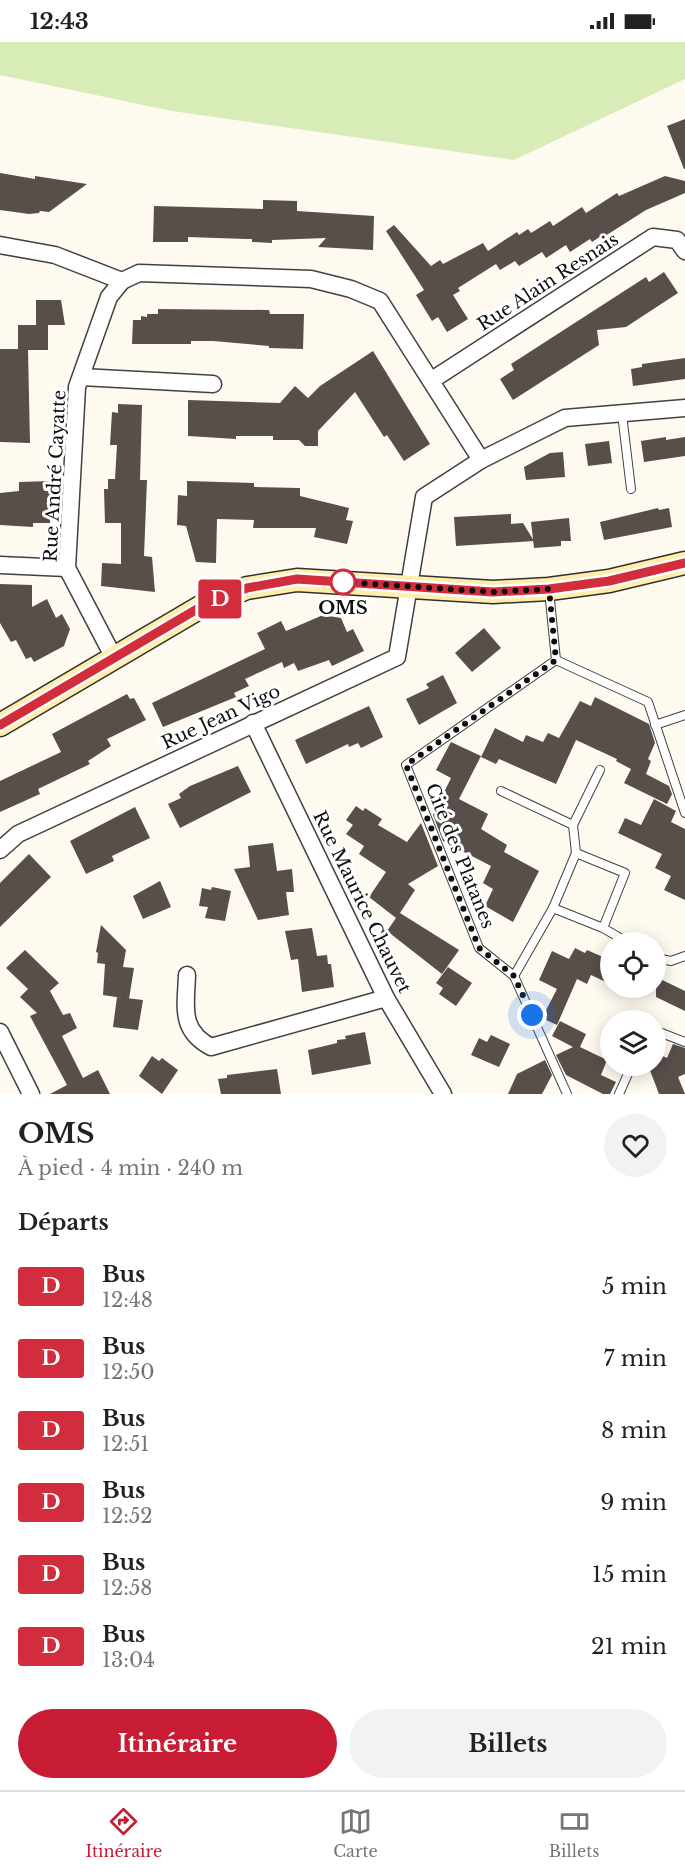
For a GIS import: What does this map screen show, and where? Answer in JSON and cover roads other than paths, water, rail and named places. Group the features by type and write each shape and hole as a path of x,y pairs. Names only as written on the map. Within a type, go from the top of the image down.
{"street":[{"name":"Rue Alain Resnais","path":"432,380 653,237 677,240 685,251"},
{"path":"0,245 55,255 122,281 139,273 311,279 351,289 380,301 481,460"},
{"name":"Rue André Cayatte","path":"113,656 67,568 77,387 109,297 122,281"},
{"path":"81,377 213,384"},
{"path":"411,586 424,496 481,460 565,418 685,408"},
{"path":"0,725 113,656 204,605 247,588 297,579 493,592 549,589 609,581 685,563"},
{"path":"0,565 67,568"},
{"name":"Rue Jean Vigo","path":"0,850 18,834 397,657 411,586"},
{"name":"Rue Maurice Chauvet","path":"253,723 386,998 443,1094"},
{"path":"187,975 186,1019 196,1039 212,1047 386,998"},
{"path":"0,1032 31,1094"}],"lane":[{"path":"622,414 631,489"},
{"path":"549,589 556,660 648,702 685,813"},
{"name":"Cité des Platanes","path":"514,976 479,948 406,765 556,660"},
{"path":"655,725 685,715"},
{"path":"567,1094 514,976 553,908 576,853 573,825 600,770"},
{"path":"501,791 573,825"},
{"path":"576,853 625,873 603,928"},
{"path":"553,908 610,932"},
{"path":"666,960 671,961 685,956"},
{"path":"666,1035 685,1042"},
{"path":"619,1094 627,1076"}],"place":[{"name":"OMS","path":"343,582"}]}
